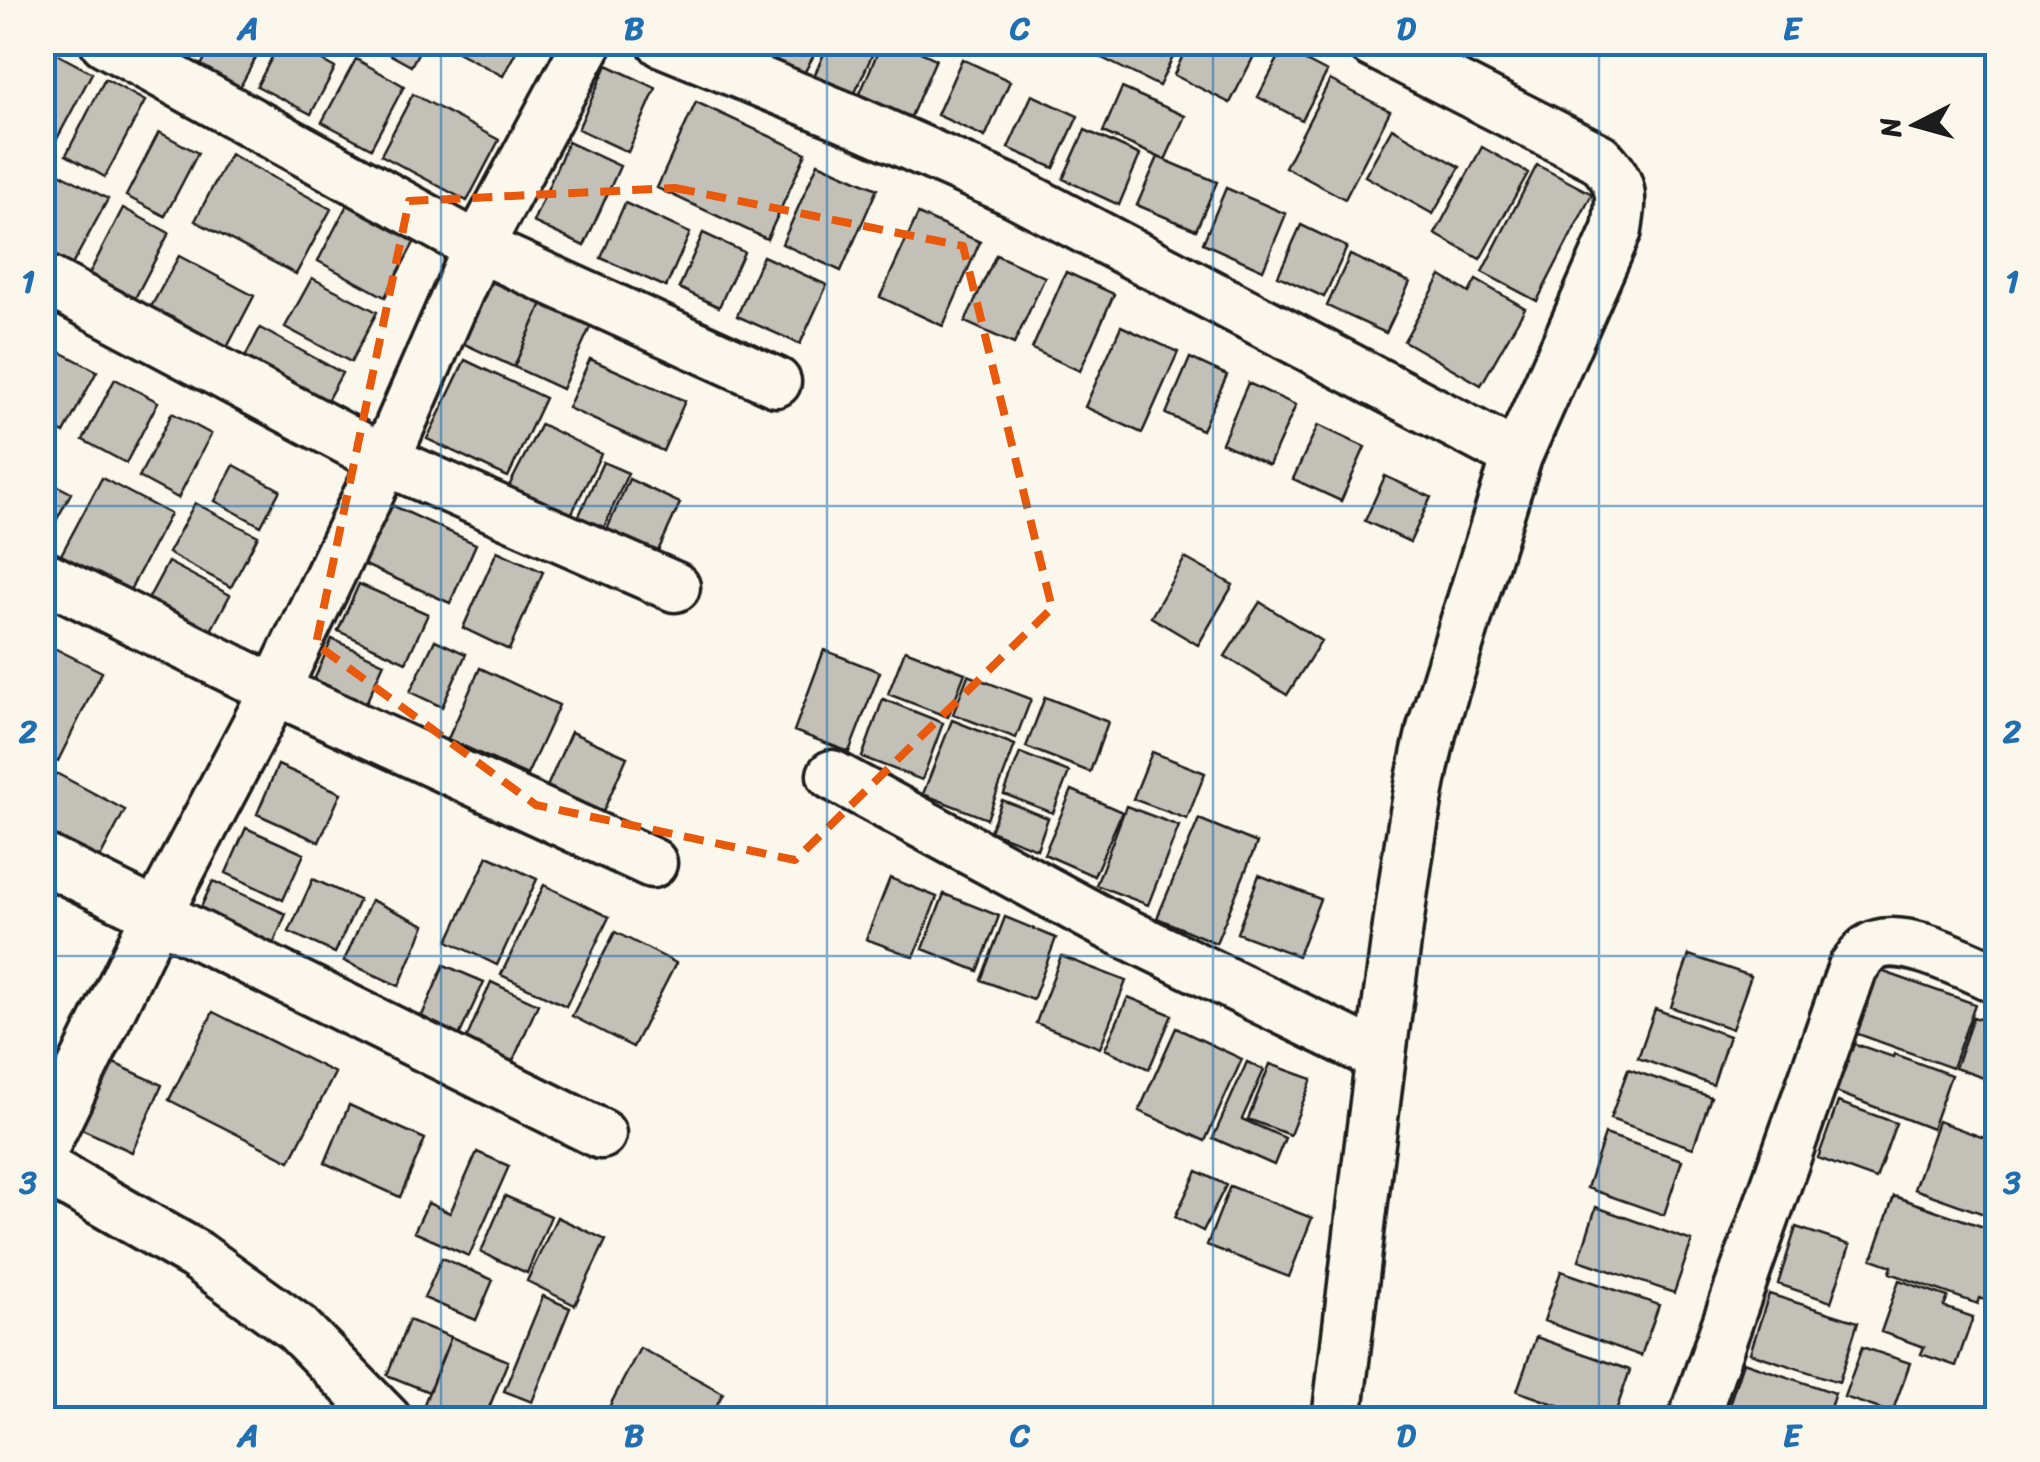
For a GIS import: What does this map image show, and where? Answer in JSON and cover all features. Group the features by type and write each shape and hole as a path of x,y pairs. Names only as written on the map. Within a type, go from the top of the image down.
{"street":[{"path":"105,42 478,247 776,382"},
{"path":"42,1151 157,914 275,690 385,460 478,247 588,42"},
{"path":"662,42 1013,190 1516,456"},
{"path":"1337,1420 1380,1057 1421,774 1516,456 1617,230 1621,199 1619,184 1599,158 1371,42"},
{"path":"42,278 385,460 675,587"},
{"path":"42,576 275,690 652,863"},
{"path":"832,774 1105,923 1380,1057"},
{"path":"42,858 602,1134"},
{"path":"1693,1420 1853,967 1867,949 1889,942 1923,949 1998,978"},
{"path":"42,1166 196,1255 282,1317 386,1420"}],"highlighted area":[{"path":"675,188 963,246 1052,608 795,860 536,805 316,644 409,201"}],"building":[{"path":"159,42 191,42 184,56"},
{"path":"213,42 264,42 239,89 200,68"},
{"path":"280,42 288,42 335,68 311,114 257,86"},
{"path":"372,42 424,42 411,66"},
{"path":"453,42 521,42 503,76 450,48"},
{"path":"741,42 821,42 802,77"},
{"path":"829,42 878,42 848,108 808,90"},
{"path":"882,42 899,42 936,59 909,121 858,98"},
{"path":"1100,42 1180,42 1159,86 1094,54"},
{"path":"1189,42 1261,42 1230,103 1174,75"},
{"path":"1415,42 1464,42 1451,65"},
{"path":"1283,49 1327,72 1302,120 1258,97"},
{"path":"51,51 92,73 51,150 42,145 42,66"},
{"path":"356,59 404,86 371,148 322,122"},
{"path":"962,59 1010,81 985,137 937,115"},
{"path":"607,65 656,88 628,152 578,129"},
{"path":"105,79 145,101 105,177 66,155"},
{"path":"1330,80 1390,111 1345,199 1285,167"},
{"path":"1122,88 1185,116 1165,160 1103,132"},
{"path":"413,94 499,140 467,201 381,155"},
{"path":"1032,95 1078,116 1054,168 1008,148"},
{"path":"696,102 806,153 767,239 657,188"},
{"path":"1392,128 1460,167 1433,214 1365,176"},
{"path":"1085,130 1140,155 1119,205 1063,179"},
{"path":"159,132 198,153 165,216 126,196"},
{"path":"568,142 620,166 584,246 533,222"},
{"path":"1482,147 1528,173 1480,259 1435,234"},
{"path":"230,154 331,209 296,274 195,221"},
{"path":"1158,157 1217,182 1196,230 1137,205"},
{"path":"818,163 877,189 841,271 782,244"},
{"path":"1537,165 1592,194 1537,301 1482,272"},
{"path":"48,167 108,199 72,265 42,249 42,177"},
{"path":"1226,188 1286,214 1263,270 1203,243"},
{"path":"348,203 416,239 385,297 318,261"},
{"path":"625,203 690,233 666,287 601,258"},
{"path":"123,208 169,233 133,302 87,278"},
{"path":"918,214 980,242 943,326 880,297"},
{"path":"1301,225 1347,247 1324,297 1278,276"},
{"path":"703,233 744,252 719,307 679,288"},
{"path":"996,255 1045,277 1014,344 965,322"},
{"path":"1350,255 1410,282 1386,333 1327,306"},
{"path":"179,256 254,296 222,357 146,316"},
{"path":"763,256 827,285 800,344 737,316"},
{"path":"1066,272 1114,294 1080,371 1032,349"},
{"path":"490,275 544,299 514,367 460,342"},
{"path":"1441,276 1469,293 1476,280 1525,308 1481,385 1404,341"},
{"path":"312,278 377,312 351,362 285,327"},
{"path":"544,299 593,321 562,389 514,367"},
{"path":"1121,326 1178,352 1142,433 1085,407"},
{"path":"260,328 342,373 323,408 241,365"},
{"path":"43,343 97,371 64,433 42,421"},
{"path":"1190,358 1227,375 1202,430 1166,414"},
{"path":"590,359 685,401 663,451 568,408"},
{"path":"465,360 545,398 508,477 427,439"},
{"path":"115,379 158,402 126,463 83,440"},
{"path":"1248,383 1296,405 1269,465 1222,443"},
{"path":"172,413 211,434 178,498 139,477"},
{"path":"541,424 601,454 567,523 506,492"},
{"path":"1318,425 1365,447 1341,501 1293,479"},
{"path":"603,462 628,473 598,541 573,529"},
{"path":"234,465 280,490 261,526 215,501"},
{"path":"1385,476 1431,497 1410,542 1365,521"},
{"path":"42,478 71,493 42,547"},
{"path":"102,478 170,514 129,592 61,555"},
{"path":"629,479 680,503 652,564 602,541"},
{"path":"383,501 476,544 450,603 356,561"},
{"path":"195,503 258,536 231,587 168,553"},
{"path":"497,551 543,572 509,650 463,628"},
{"path":"1185,558 1233,585 1198,645 1151,617"},
{"path":"168,562 230,595 208,636 146,603"},
{"path":"359,584 428,614 406,662 338,631"},
{"path":"1260,602 1321,641 1287,695 1225,656"},
{"path":"332,639 384,663 362,712 310,689"},
{"path":"435,640 466,654 442,707 410,692"},
{"path":"42,642 102,672 58,761 42,754"},
{"path":"824,650 880,672 849,752 794,731"},
{"path":"905,650 965,673 948,717 888,694"},
{"path":"480,668 559,705 527,775 448,739"},
{"path":"968,675 1031,699 1016,738 953,714"},
{"path":"1045,697 1108,722 1090,772 1026,747"},
{"path":"883,699 943,723 922,780 862,757"},
{"path":"952,720 1015,745 987,819 923,794"},
{"path":"571,732 627,757 595,830 539,805"},
{"path":"1152,752 1205,773 1187,819 1133,799"},
{"path":"1020,753 1069,772 1053,813 1004,794"},
{"path":"278,765 341,793 319,842 257,814"},
{"path":"56,773 125,810 93,871 42,844 42,800"},
{"path":"1072,790 1122,812 1094,876 1044,854"},
{"path":"1002,800 1048,818 1037,849 990,831"},
{"path":"1126,806 1179,826 1148,905 1096,885"},
{"path":"1199,819 1257,843 1216,943 1157,918"},
{"path":"246,828 304,854 283,900 226,873"},
{"path":"1998,850 1998,951 1986,851"},
{"path":"488,856 537,879 497,965 448,941"},
{"path":"1259,875 1320,899 1298,956 1237,933"},
{"path":"890,878 937,897 914,957 866,939"},
{"path":"313,879 359,900 335,953 289,932"},
{"path":"213,881 286,914 271,950 197,916"},
{"path":"544,885 609,917 566,1006 501,975"},
{"path":"944,894 999,916 978,971 923,949"},
{"path":"371,900 425,925 399,986 344,961"},
{"path":"1005,917 1056,938 1033,1000 981,980"},
{"path":"615,932 676,963 633,1047 572,1016"},
{"path":"1689,955 1751,976 1732,1029 1671,1007"},
{"path":"1061,956 1126,981 1100,1048 1036,1023"},
{"path":"444,965 484,982 459,1036 421,1018"},
{"path":"1870,967 1975,1004 1952,1068 1847,1030"},
{"path":"491,982 538,1004 512,1063 465,1042"},
{"path":"1128,997 1172,1015 1149,1069 1105,1049"},
{"path":"1655,1009 1729,1036 1713,1085 1638,1058"},
{"path":"213,1012 335,1073 290,1161 169,1100"},
{"path":"1973,1017 1998,1025 1998,1083 1955,1068"},
{"path":"1176,1028 1242,1059 1205,1141 1139,1111"},
{"path":"1841,1039 1951,1075 1932,1129 1823,1087"},
{"path":"107,1060 162,1085 132,1152 77,1127"},
{"path":"1247,1062 1264,1070 1242,1119 1285,1138 1274,1165 1213,1138"},
{"path":"1270,1064 1312,1079 1290,1135 1248,1119"},
{"path":"1628,1069 1711,1097 1693,1148 1610,1119"},
{"path":"1838,1102 1896,1123 1876,1179 1818,1158"},
{"path":"1996,1104 1998,1219 1914,1189 1938,1121 1984,1138"},
{"path":"349,1105 425,1139 400,1197 325,1163"},
{"path":"1605,1134 1682,1160 1664,1215 1587,1188"},
{"path":"477,1152 509,1166 469,1256 414,1232 428,1203 450,1213"},
{"path":"1197,1171 1226,1185 1203,1231 1175,1217"},
{"path":"1230,1186 1312,1218 1289,1277 1207,1245"},
{"path":"505,1196 551,1216 527,1273 481,1252"},
{"path":"1894,1196 1998,1232 1998,1304 1980,1298 1978,1304 1890,1273 1892,1266 1872,1259"},
{"path":"1596,1207 1692,1241 1674,1293 1579,1260"},
{"path":"557,1217 606,1240 575,1305 527,1281"},
{"path":"1796,1227 1850,1245 1831,1302 1778,1284"},
{"path":"442,1258 493,1280 476,1320 424,1298"},
{"path":"1561,1271 1659,1305 1641,1356 1544,1321"},
{"path":"1899,1280 1948,1297 1944,1307 1973,1317 1956,1366 1921,1354 1924,1347 1881,1332"},
{"path":"1769,1294 1858,1322 1839,1382 1750,1353"},
{"path":"543,1296 570,1308 532,1402 504,1391"},
{"path":"409,1320 451,1337 429,1392 387,1375"},
{"path":"451,1337 508,1361 484,1420 462,1420 424,1404"},
{"path":"1536,1337 1630,1370 1613,1420 1600,1420 1517,1391"},
{"path":"1862,1347 1910,1363 1892,1413 1844,1397"},
{"path":"640,1348 723,1393 709,1420 622,1420 607,1411"},
{"path":"1743,1362 1835,1393 1826,1420 1724,1420"}]}
